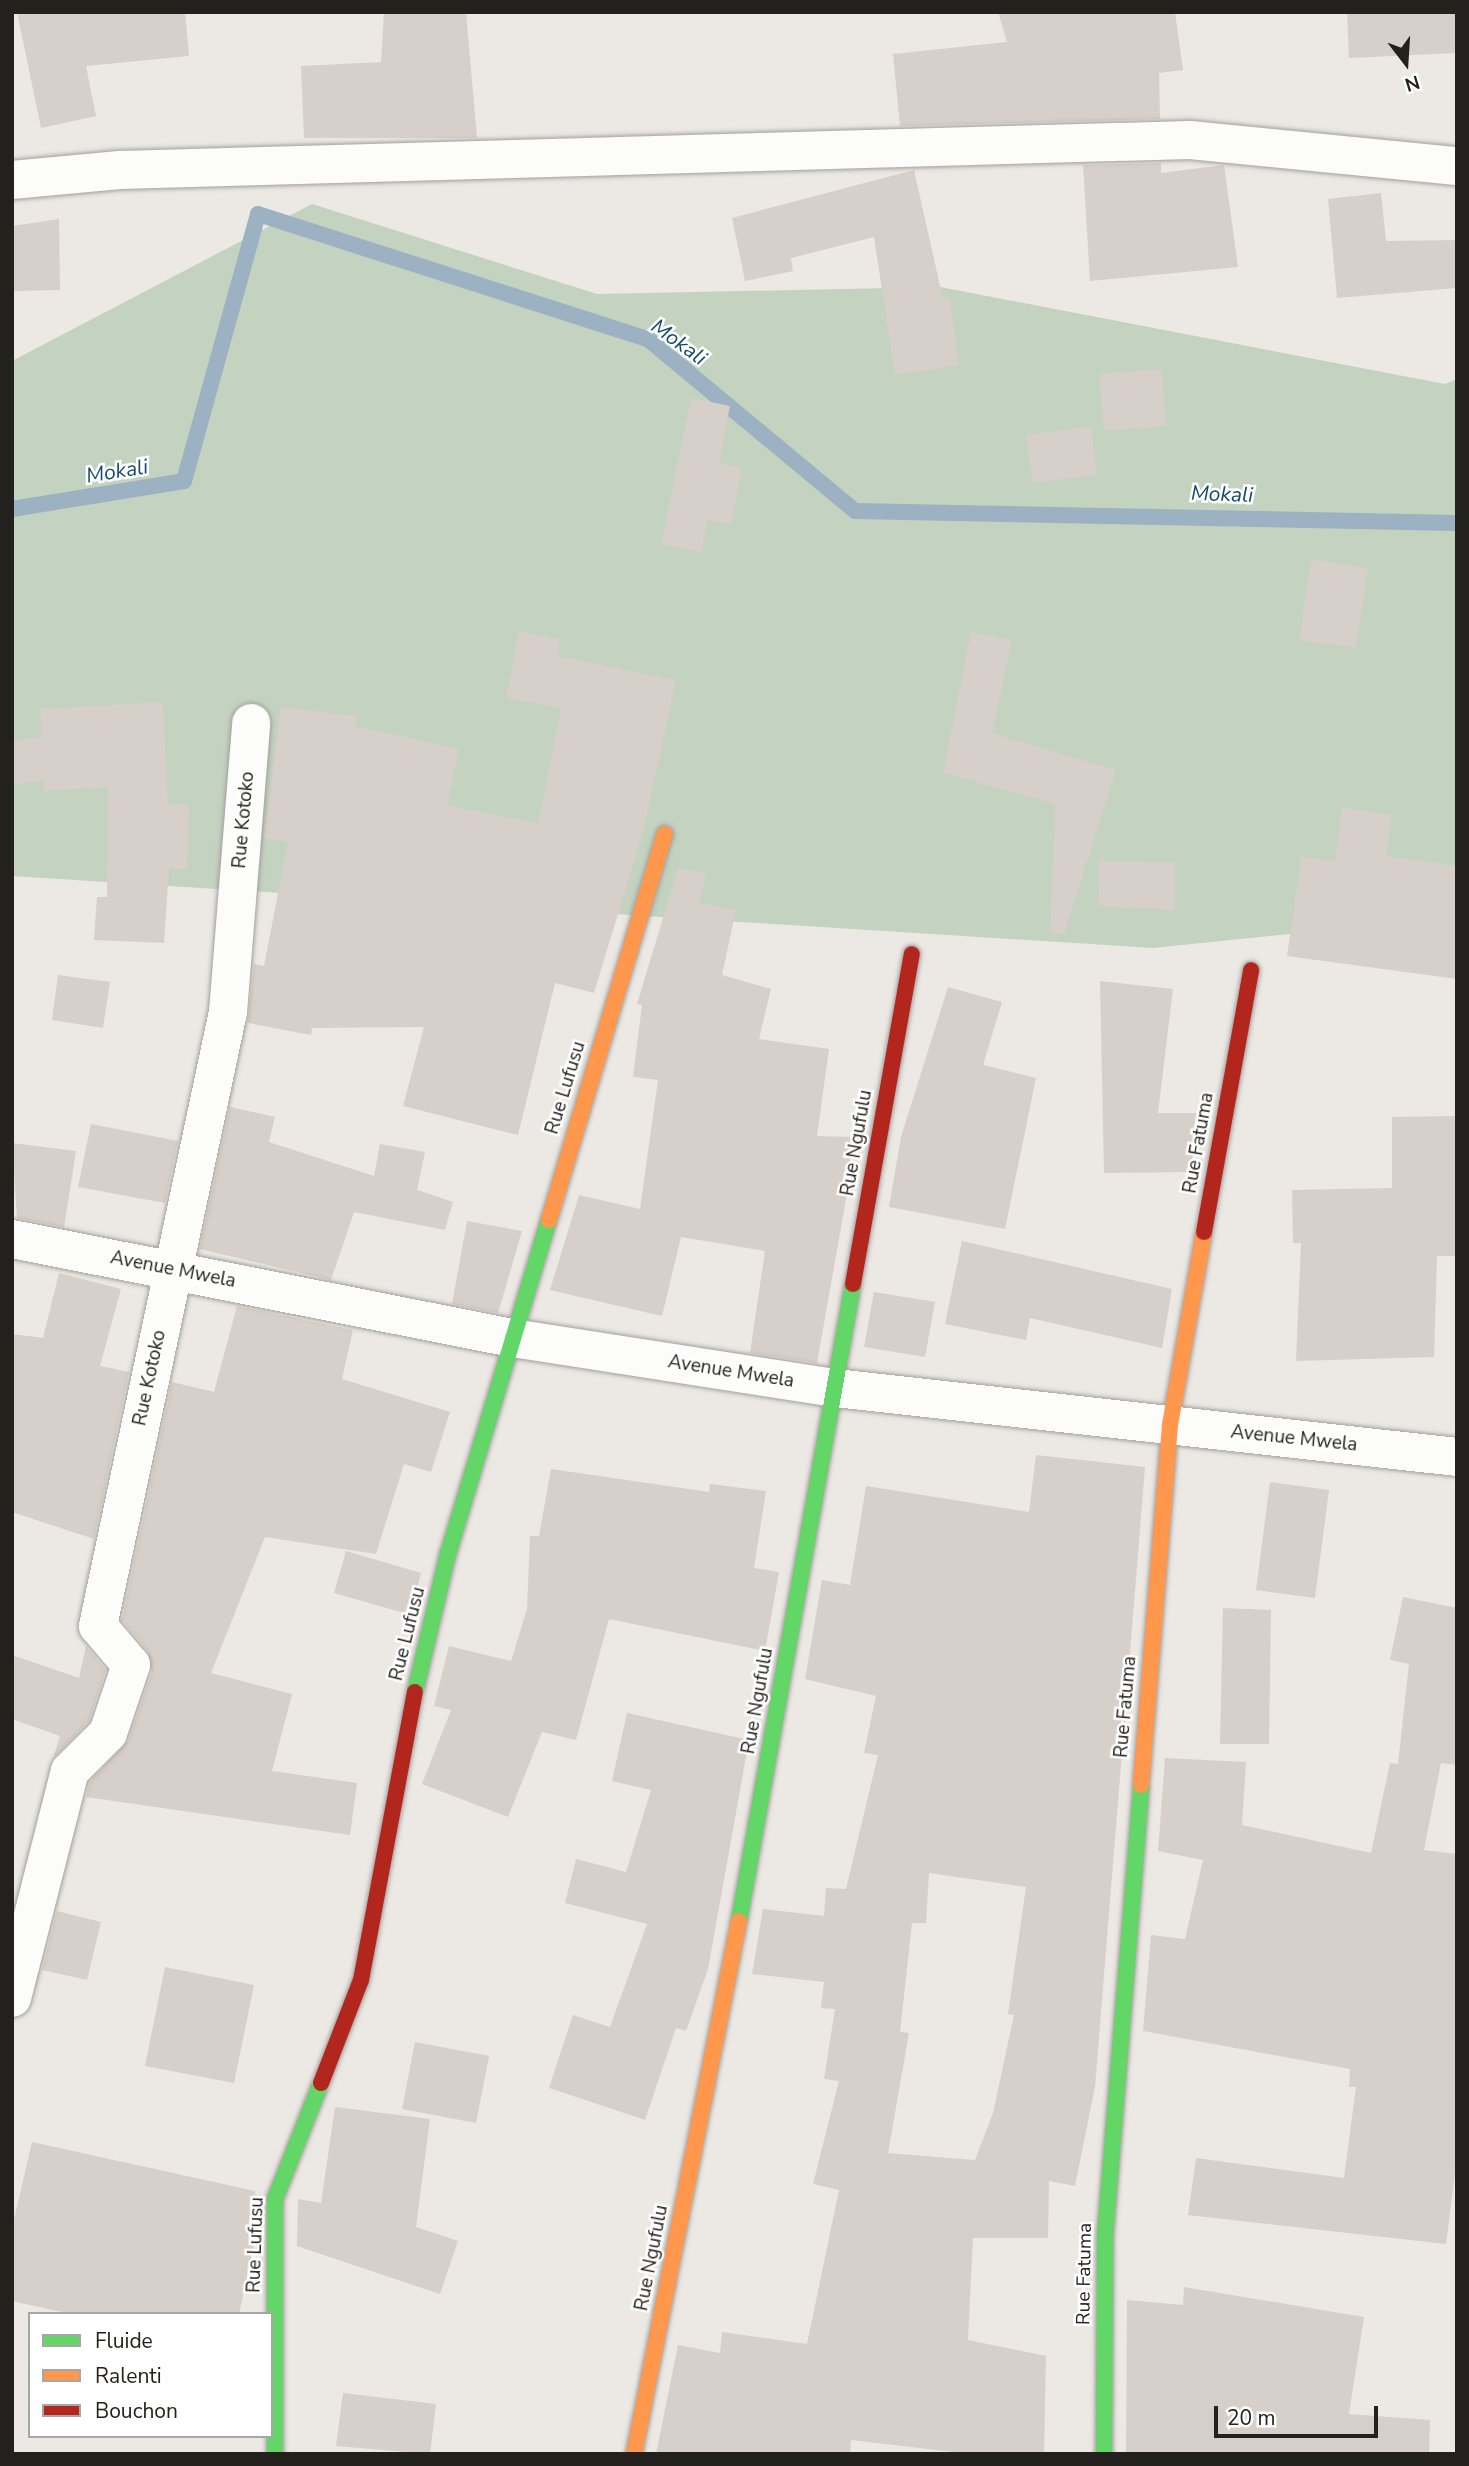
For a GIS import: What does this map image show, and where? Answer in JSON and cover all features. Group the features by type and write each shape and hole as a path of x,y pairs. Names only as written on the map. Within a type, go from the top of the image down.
{"street":[{"path":"12,180 134,170 1190,140 1457,166"},
{"name":"Rue Kotoko","path":"12,1998 70,1771 108,1733 131,1665 98,1626 228,1012 251,723"},
{"name":"Rue Lufusu","path":"275,2454 275,2199 361,1980 402,1748 448,1554 665,834"},
{"name":"Rue Ngufulu","path":"634,2454 730,1972 912,954"},
{"name":"Rue Fatuma","path":"1104,2454 1105,2237 1170,1425 1251,970"},
{"name":"Avenue Mwela","path":"12,1239 512,1338 835,1388 1457,1457"}],"green space":[{"path":"312,204 597,294 940,287 1445,384 1457,379 1457,917 1153,948 12,876 12,361"}],"building":[{"path":"17,12 185,12 189,56 86,66 96,116 41,128"},
{"path":"384,12 466,12 477,138 304,138 301,66 381,62"},
{"path":"998,12 1175,12 1183,70 1159,73 1160,119 900,126 893,54 1007,42"},
{"path":"1347,12 1457,12 1457,53 1349,58"},
{"path":"1161,163 1161,173 1224,165 1238,267 1090,281 1083,165"},
{"path":"914,170 943,299 950,298 959,365 895,375 874,237 791,258 793,271 745,281 732,218"},
{"path":"1381,193 1386,241 1457,240 1457,288 1337,298 1328,199"},
{"path":"59,219 60,290 14,291 12,226"},
{"path":"1162,369 1166,426 1104,431 1099,374"},
{"path":"691,398 730,406 719,463 742,468 731,524 708,520 701,552 661,544"},
{"path":"1091,427 1097,475 1033,483 1026,435"},
{"path":"1311,559 1368,568 1356,648 1299,640"},
{"path":"519,631 560,639 558,656 676,680 644,828 594,993 555,983 518,1135 403,1106 424,1027 312,1028 311,1035 248,1023 254,964 264,966 288,842 264,838 281,707 357,716 356,726 459,749 447,805 538,823 561,708 506,698"},
{"path":"971,632 1012,640 992,733 1116,770 1064,934 1050,932 1055,804 943,773"},
{"path":"163,702 168,804 189,805 187,869 169,869 164,943 94,940 97,897 107,897 108,787 45,791 44,781 12,785 12,741 42,737 40,709"},
{"path":"1342,807 1392,815 1386,856 1457,866 1457,979 1287,956 1301,857 1335,861"},
{"path":"1098,861 1175,862 1175,910 1099,906"},
{"path":"678,868 706,873 700,903 736,910 722,975 771,989 759,1039 829,1049 817,1136 857,1137 817,1363 750,1353 765,1251 681,1237 662,1316 550,1290 579,1195 640,1209 658,1080 633,1077 642,1005 637,1004"},
{"path":"58,975 110,982 103,1028 52,1020"},
{"path":"1100,981 1173,989 1158,1113 1203,1113 1193,1172 1104,1173"},
{"path":"948,987 1002,1002 983,1065 1036,1078 1005,1229 889,1207 901,1137"},
{"path":"230,1107 275,1117 269,1142 374,1176 380,1144 425,1152 417,1190 453,1202 445,1230 354,1212 331,1280 200,1249"},
{"path":"1457,1116 1457,1256 1437,1256 1434,1357 1296,1361 1301,1243 1293,1243 1292,1190 1392,1188 1392,1117"},
{"path":"91,1124 178,1141 165,1203 78,1187"},
{"path":"12,1143 76,1151 64,1227 17,1218"},
{"path":"467,1221 522,1231 498,1313 452,1304"},
{"path":"962,1241 1172,1289 1162,1348 1030,1318 1026,1340 945,1324"},
{"path":"59,1273 121,1289 100,1366 129,1372 94,1539 12,1512 12,1334 43,1338"},
{"path":"874,1292 935,1302 925,1357 864,1347"},
{"path":"237,1306 353,1330 342,1379 450,1412 431,1472 404,1464 376,1554 265,1537 211,1673 292,1694 272,1771 357,1783 350,1835 86,1797 90,1782 128,1741 152,1672 148,1651 122,1620 172,1382 214,1392"},
{"path":"1036,1455 1145,1467 1095,2087 1075,2186 1049,2181 1048,2238 973,2238 968,2340 1046,2356 1044,2454 970,2454 851,2440 850,2454 656,2454 678,2345 720,2353 722,2332 807,2344 839,2190 813,2184 839,2081 824,2079 835,2009 821,2008 824,1982 752,1974 763,1909 824,1916 826,1888 846,1889 878,1755 864,1753 876,1696 805,1679 822,1580 850,1585 866,1486 1029,1512","holes":["929,1873 1026,1887 1008,2014 1014,2015 993,2113 975,2160 888,2153 909,2033 900,2032 912,1923 926,1923"]},
{"path":"551,1469 709,1492 710,1484 766,1491 754,1568 779,1572 765,1651 609,1619 576,1740 542,1732 508,1817 422,1784 451,1710 434,1706 449,1646 511,1661 527,1609 530,1536 539,1536"},
{"path":"1270,1482 1329,1490 1315,1598 1256,1590"},
{"path":"346,1551 421,1573 411,1615 334,1593"},
{"path":"1403,1597 1457,1608 1457,1765 1441,1763 1424,1850 1457,1854 1457,2158 1446,2244 1188,2215 1196,2158 1344,2178 1356,2087 1349,2087 1350,2069 1143,2031 1151,1935 1185,1939 1203,1860 1158,1851 1165,1758 1246,1762 1242,1825 1371,1853 1390,1763 1398,1764 1409,1664 1390,1660"},
{"path":"1223,1608 1271,1610 1269,1744 1220,1744"},
{"path":"86,1646 106,1670 89,1721 53,1758 60,1736 12,1719 12,1655 79,1678"},
{"path":"627,1713 749,1740 708,1969 686,2031 676,2028 645,2120 549,2088 573,2015 610,2027 647,1924 565,1903 576,1859 626,1872 651,1790 612,1781"},
{"path":"57,1911 101,1922 87,1980 42,1970"},
{"path":"165,1967 254,1985 234,2083 145,2066"},
{"path":"415,2042 489,2056 476,2123 402,2109"},
{"path":"335,2107 430,2119 416,2227 458,2241 440,2294 297,2246 298,2199 321,2203"},
{"path":"32,2142 255,2191 253,2249 239,2312 62,2312 12,2301 12,2228"},
{"path":"1184,2287 1364,2317 1349,2414 1430,2420 1429,2454 1126,2454 1127,2300 1183,2305"},
{"path":"343,2393 436,2404 430,2454 336,2446"}],"waterway":[{"name":"Mokali","path":"12,509 184,481 258,214 648,339 855,511 1457,523"}],"traffic: fast":[{"path":"415,1692 448,1554 549,1220"},
{"path":"739,1921 853,1284"},
{"path":"1104,2454 1105,2237 1141,1785"},
{"path":"275,2454 275,2199 321,2083"}],"traffic: slow":[{"path":"549,1220 665,834"},
{"path":"1141,1785 1170,1425 1204,1232"},
{"path":"634,2454 739,1921"}],"traffic: jam":[{"path":"853,1284 912,954"},
{"path":"1204,1232 1251,970"},
{"path":"321,2083 361,1980 415,1692"}]}
